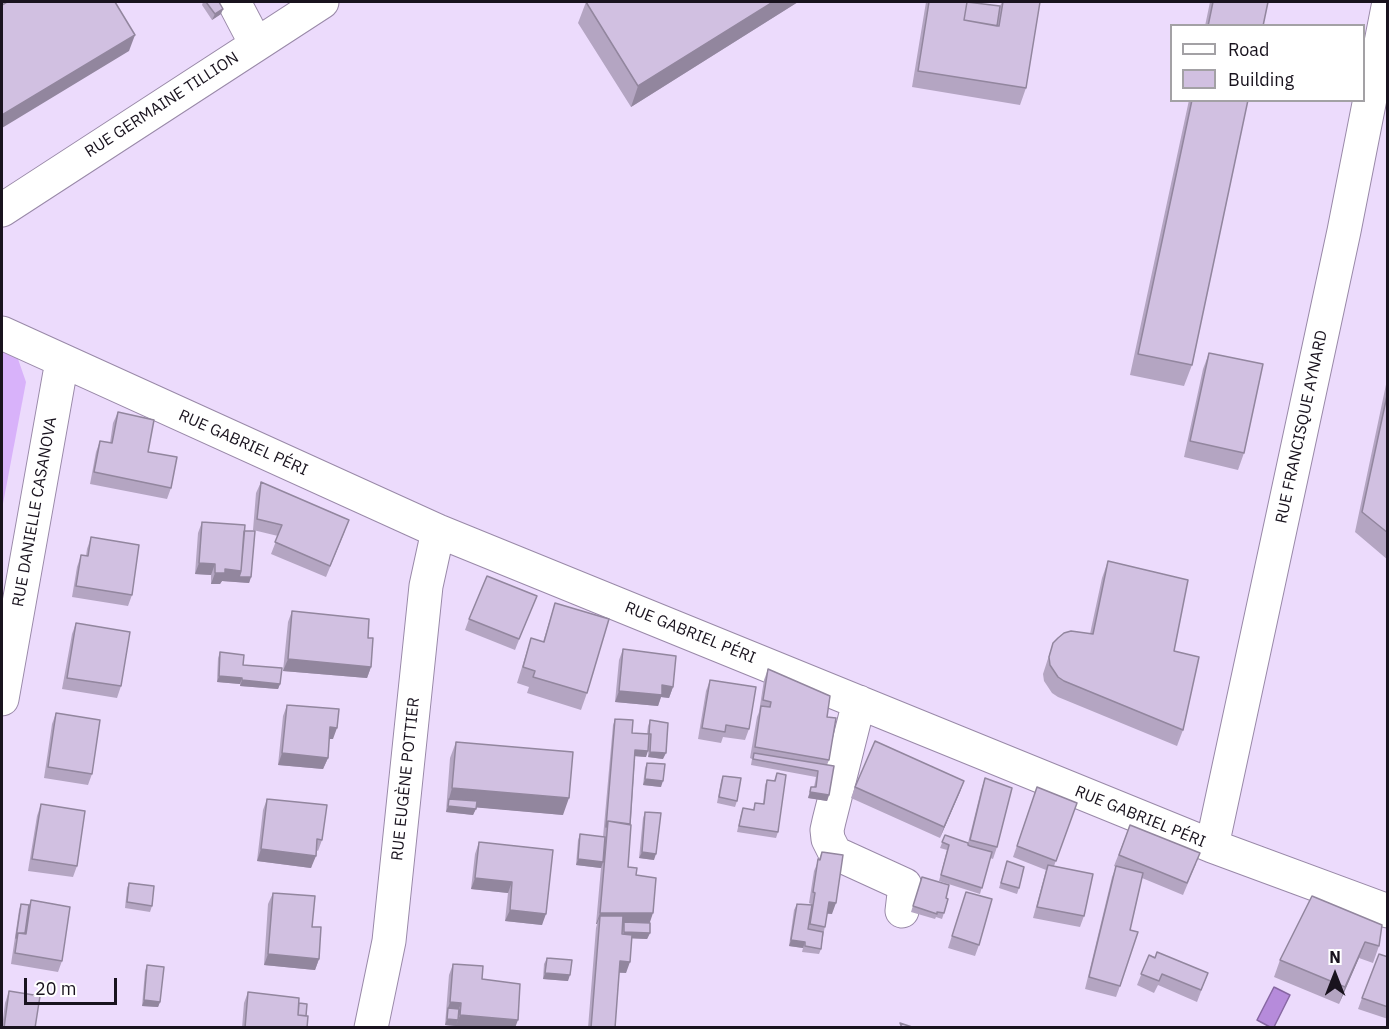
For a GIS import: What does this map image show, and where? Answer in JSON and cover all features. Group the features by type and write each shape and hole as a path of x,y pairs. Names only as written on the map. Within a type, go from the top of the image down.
{"street":[{"path":"234,2 256,44"},
{"name":"RUE GERMAINE TILLION","path":"2,210 322,2"},
{"name":"RUE FRANCISQUE AYNARD","path":"1212,846 1344,231 1388,7"},
{"name":"RUE GABRIEL PÉRI","path":"2,333 438,531 1212,846 1388,911"},
{"name":"RUE DANIELLE CASANOVA","path":"2,699 62,361"},
{"name":"RUE EUGÈNE POTTIER","path":"370,1028 389,941 426,586 438,531"},
{"path":"859,702 829,821 828,839 835,853 905,885 902,911"}],"shaded area":[{"path":"2,352 18,359 26,382 2,509"},
{"path":"1274,987 1290,995 1274,1027 1270,1027 1257,1020"}],"building":[{"path":"7,2 115,2 135,35 2,115 2,5"},
{"path":"206,2 219,2 223,9 215,14"},
{"path":"586,2 773,2 638,86"},
{"path":"929,2 967,2 964,20 999,26 1003,2 1040,2 1026,88 918,71"},
{"path":"967,2 1000,6 997,26 964,20"},
{"path":"1213,2 1268,2 1263,24 1208,24"},
{"path":"1192,102 1248,102 1192,365 1138,354"},
{"path":"1209,353 1263,364 1244,453 1190,441"},
{"path":"1388,391 1388,533 1362,512"},
{"path":"118,412 154,420 148,452 177,457 171,488 94,472 100,441 112,443"},
{"path":"261,482 349,520 330,566 275,542 282,525 257,519"},
{"path":"202,522 245,525 241,571 225,569 225,573 215,573 215,564 199,563"},
{"path":"244,531 255,531 251,577 239,577"},
{"path":"91,537 139,545 132,595 76,586 81,555 88,556"},
{"path":"1108,561 1188,580 1174,651 1199,657 1183,730 1064,681 1058,677 1050,665 1049,657 1053,643 1064,633 1071,631 1093,634"},
{"path":"487,576 537,596 519,639 469,619"},
{"path":"555,603 609,619 587,693 533,677 535,671 523,667 531,638 544,642"},
{"path":"292,611 369,619 368,638 373,638 371,667 288,659"},
{"path":"76,623 130,632 121,686 67,678"},
{"path":"623,649 676,656 673,687 662,685 662,695 619,691"},
{"path":"220,652 244,655 243,665 282,668 280,684 219,676"},
{"path":"768,669 830,696 827,717 836,718 829,760 755,747 761,706 770,707 771,702 763,700"},
{"path":"710,680 756,687 749,729 726,725 725,732 702,728"},
{"path":"287,705 339,709 337,728 330,727 328,758 282,753"},
{"path":"56,713 100,720 92,774 48,767"},
{"path":"615,719 633,720 632,733 649,734 648,751 635,750 630,824 608,821 606,827"},
{"path":"650,720 668,723 666,753 650,752 651,734 649,734"},
{"path":"875,741 964,781 944,827 855,787"},
{"path":"456,742 573,752 569,798 452,788"},
{"path":"754,753 834,766 829,795 810,792 811,787 816,787 818,771 753,759"},
{"path":"647,763 665,764 663,781 645,779"},
{"path":"777,773 786,775 778,832 739,826 743,808 754,810 755,803 764,804 767,780 775,781"},
{"path":"723,776 741,778 737,801 719,797"},
{"path":"985,778 1012,788 997,847 970,840"},
{"path":"1037,787 1077,803 1056,861 1017,846"},
{"path":"267,799 327,805 322,840 317,839 316,856 261,849"},
{"path":"449,799 477,801 476,809 448,806"},
{"path":"41,804 85,811 77,866 32,859"},
{"path":"645,812 661,813 656,854 642,852"},
{"path":"608,821 631,825 628,867 637,868 636,875 656,878 653,913 600,913"},
{"path":"1130,825 1200,853 1187,883 1119,855"},
{"path":"580,834 605,837 603,862 578,859"},
{"path":"945,835 968,843 970,846 992,852 982,888 941,875 949,845 942,842"},
{"path":"479,842 553,850 546,914 510,910 512,882 475,878"},
{"path":"822,852 843,855 836,903 829,902 825,927 810,924 818,859 820,860"},
{"path":"1007,861 1024,867 1019,888 1001,883"},
{"path":"1048,865 1093,874 1084,916 1037,907"},
{"path":"1116,866 1143,873 1130,930 1138,932 1120,986 1089,977"},
{"path":"922,877 949,885 944,913 937,912 937,914 913,906"},
{"path":"129,883 154,886 152,906 127,902"},
{"path":"966,892 992,899 979,945 952,936"},
{"path":"273,893 315,896 312,927 321,927 319,959 268,954"},
{"path":"1312,896 1382,925 1379,946 1365,942 1345,987 1280,960"},
{"path":"31,900 70,907 62,961 15,953 18,933 26,934"},
{"path":"21,904 29,905 25,933 18,933 16,938"},
{"path":"797,904 812,905 808,929 823,932 821,949 805,946 805,942 791,940"},
{"path":"600,916 623,916 622,934 632,935 630,962 620,961 615,1028 591,1028"},
{"path":"624,922 650,923 650,933 624,932"},
{"path":"1157,952 1208,973 1201,990 1162,974 1159,981 1141,974 1149,955 1155,958"},
{"path":"1379,954 1388,957 1388,1007 1362,998"},
{"path":"547,958 572,960 570,975 545,973"},
{"path":"453,964 483,966 482,979 520,984 518,1020 460,1015 461,1003 450,1002"},
{"path":"147,965 164,967 160,1002 144,1000"},
{"path":"9,991 40,996 35,1028 4,1028"},
{"path":"248,992 299,998 298,1015 308,1016 307,1028 245,1028"},
{"path":"299,1003 307,1004 306,1016 298,1015"},
{"path":"448,1008 459,1009 458,1020 447,1019"},
{"path":"900,1023 915,1028 902,1028"}]}
